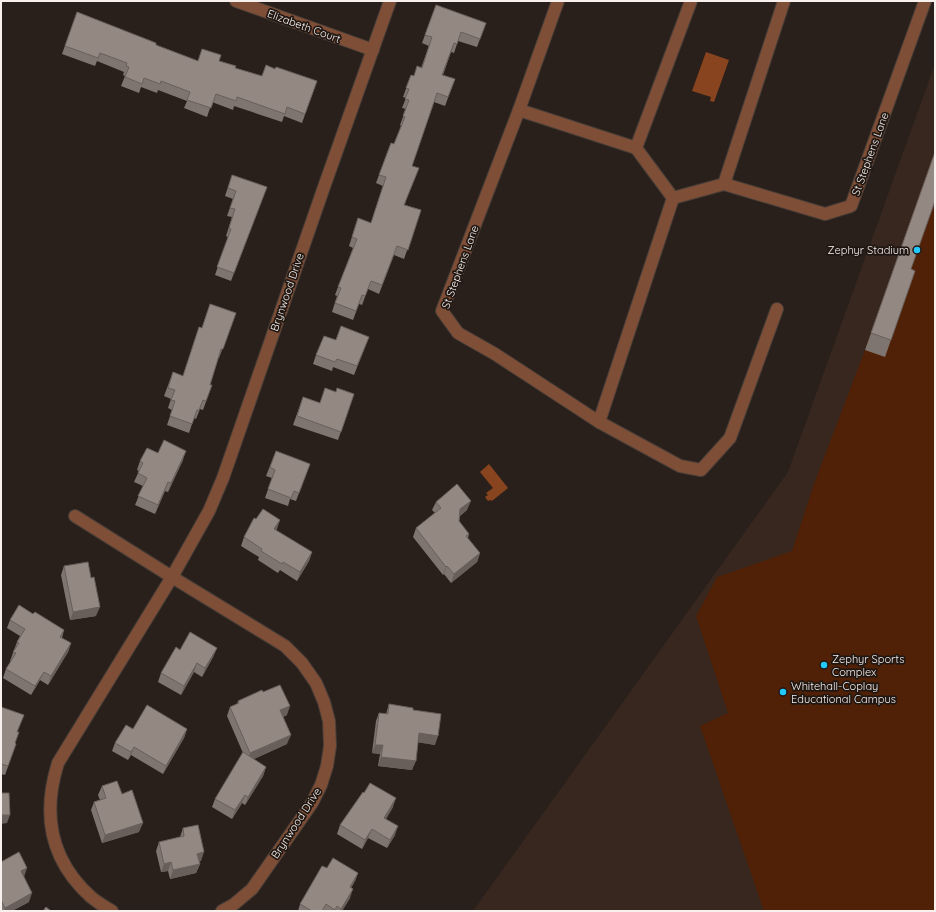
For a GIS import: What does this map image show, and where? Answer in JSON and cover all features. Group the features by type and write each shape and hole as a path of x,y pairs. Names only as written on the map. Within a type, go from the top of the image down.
{"street":[{"name":"Elizabeth Court","path":"236,1 373,50"},
{"name":"Brynwood Drive","path":"112,911 92,898 75,881 57,849 51,826 49,806 52,782 58,762 172,577 209,511 223,478 390,1"},
{"name":"St Stephens Lane","path":"558,1 519,110 442,311 458,333 495,354 599,422 680,466 701,470 730,438 777,309"},
{"path":"636,148 691,1"},
{"path":"673,198 724,184 784,1"},
{"name":"St Stephens Lane","path":"724,184 825,214 851,206 926,1"},
{"path":"519,110 636,148 673,198"},
{"path":"599,422 673,198"},
{"name":"Brynwood Drive","path":"75,516 285,646 302,663 316,683 324,702 329,721 330,746 328,766 321,785 312,803 252,889 233,905 222,911"}],"shaded area":[{"path":"706,52 729,60 714,102 710,101 711,97 692,91"},
{"name":"Whitehall-Coplay Educational Campus","path":"935,64 935,911 473,911 788,472"},
{"name":"Zephyr Sports Complex","path":"935,150 935,911 764,911 700,726 728,713 696,616 717,577 792,551 814,484 865,350"},
{"path":"489,464 508,488 492,501 488,501 485,497 488,495 486,493 493,488 480,472"}],"building":[{"path":"436,5 486,23 480,39 461,32 457,44 454,43 442,75 455,79 448,97 437,93 412,166 419,168 404,205 421,210 408,250 397,246 382,285 371,281 365,296 362,295 356,311 335,303 341,288 338,287 357,239 352,237 358,218 371,223 386,177 379,175 391,143 394,144 405,117 403,116 409,100 405,99 409,89 406,88 411,75 414,76 417,66 422,68 432,37 425,35"},
{"path":"77,12 198,61 202,49 221,55 219,61 236,66 235,68 262,76 266,65 317,81 305,114 287,107 285,114 237,97 236,101 216,94 211,108 187,100 190,92 161,81 160,84 144,78 142,84 125,77 129,67 126,66 127,63 100,53 98,58 65,46"},
{"path":"935,152 935,201 911,269 915,271 891,340 871,333"},
{"path":"232,175 267,187 234,273 217,267 231,229 229,228 235,209 230,208 236,191 228,188"},
{"path":"210,304 236,313 223,349 221,349 210,385 212,385 206,401 203,400 199,410 197,410 192,424 170,416 175,401 171,400 175,390 168,388 173,372 183,376 199,327 202,328"},
{"path":"341,326 369,337 357,366 337,359 335,362 316,355 324,336 336,340"},
{"path":"325,388 336,392 337,388 354,394 341,432 297,416 303,397 320,403"},
{"path":"164,440 186,451 171,483 168,482 158,505 138,496 147,478 138,473 143,463 140,461 147,448 158,453"},
{"path":"276,451 310,464 299,493 294,491 291,498 268,489 275,470 270,467"},
{"path":"457,484 471,501 460,509 459,521 469,534 466,536 480,553 454,574 447,566 446,567 416,528 441,508 436,502"},
{"path":"263,509 280,520 274,529 312,552 300,572 283,562 282,564 261,551 262,549 244,537 254,518 256,519"},
{"path":"88,562 91,578 94,577 100,607 73,612 64,566"},
{"path":"19,605 33,614 35,612 64,630 60,637 71,643 51,676 44,672 35,686 6,669 16,653 13,652 25,629 10,620"},
{"path":"190,632 217,648 205,668 197,663 184,686 161,673 176,647 180,650"},
{"path":"280,685 290,706 280,710 291,735 250,753 230,707 239,703 238,701 262,690 263,692"},
{"path":"389,704 413,708 413,710 441,714 438,736 419,733 416,761 381,757 383,745 375,745 379,713 388,714"},
{"path":"147,705 187,729 166,766 134,747 131,752 115,743 126,725 133,729"},
{"path":"1,707 24,715 17,732 19,732 15,743 16,744 8,766 1,764"},
{"path":"243,752 266,767 248,797 245,795 235,810 215,799"},
{"path":"117,781 122,794 132,790 143,823 105,835 94,802 106,798 102,786"},
{"path":"370,783 396,798 384,818 398,826 390,840 372,829 365,840 340,825"},
{"path":"1,793 9,793 10,815 1,815"},
{"path":"198,825 204,852 197,854 200,864 173,870 171,862 164,864 159,842 184,836 183,828"},
{"path":"19,852 27,868 21,871 32,893 5,908 1,900 1,862"},
{"path":"333,858 358,873 350,887 353,889 341,909 337,906 335,910 326,904 322,911 312,911 300,904 322,866 327,868"},
{"path":"46,907 51,911 43,911"}],"place":[{"name":"Zephyr Stadium","path":"917,250"},
{"name":"Zephyr Sports Complex","path":"824,665"},
{"name":"Whitehall-Coplay Educational Campus","path":"783,692"}]}
